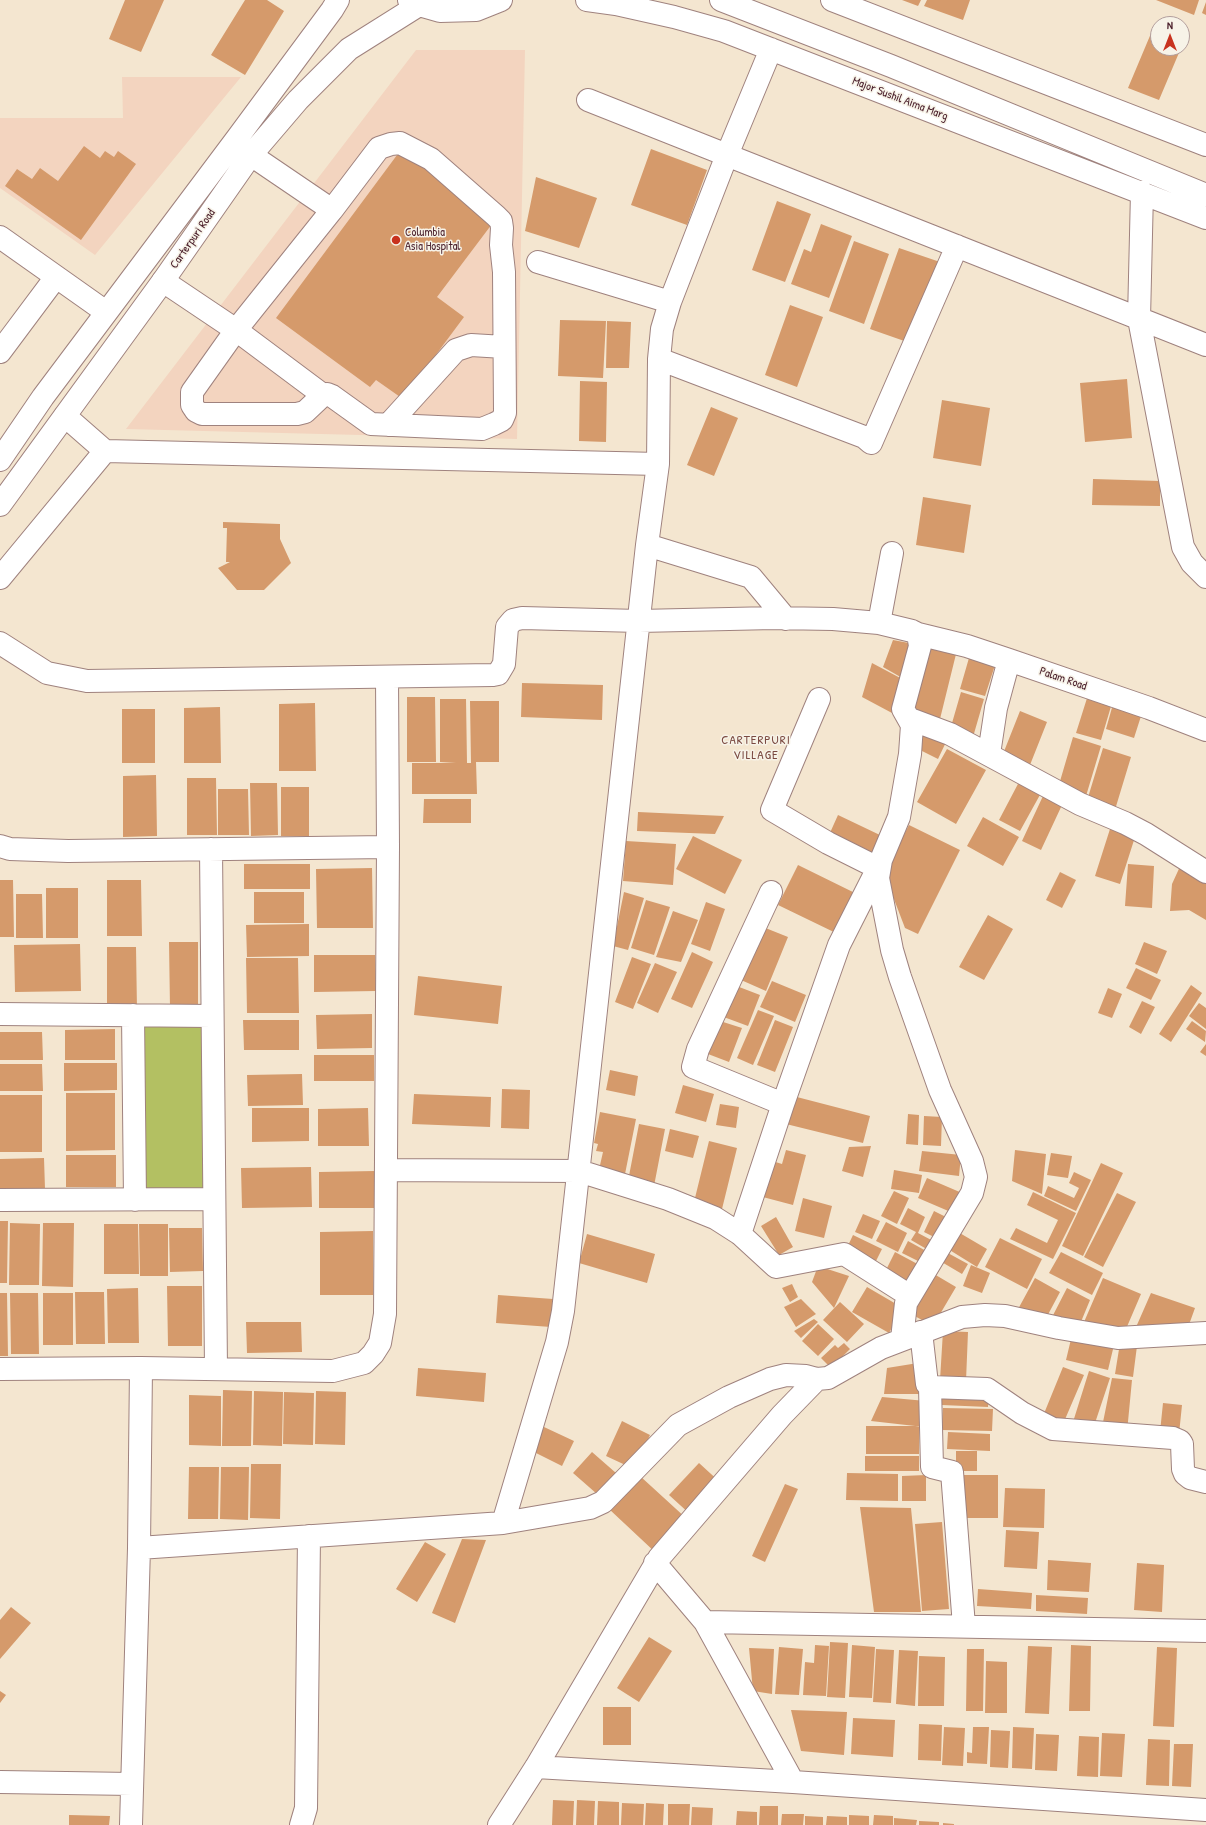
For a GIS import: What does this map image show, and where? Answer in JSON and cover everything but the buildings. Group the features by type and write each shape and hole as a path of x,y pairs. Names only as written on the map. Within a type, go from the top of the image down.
{"street":[{"name":"Carterpuri Road","path":"0,460 43,397 243,130 338,0"},
{"path":"414,2 440,11 476,10 500,0"},
{"name":"Major Sushil Aima Marg","path":"587,0 616,4 674,17 724,31 1206,218"},
{"path":"721,0 891,66 1206,195"},
{"path":"832,0 1206,145"},
{"name":"Carterpuri Road","path":"0,505 163,281 251,155 298,100 349,49 414,2"},
{"path":"503,1523 560,1329 579,1171 647,545 658,464 659,359 662,329 670,302 727,155 771,49"},
{"path":"588,100 1206,345"},
{"path":"163,281 236,330 323,395 332,396 371,424 482,429 502,420 505,413 504,272 501,245 501,221 476,196 431,159 400,143 390,144 379,148 332,210 236,330 192,392 192,405 196,411 202,414 297,414 310,408 323,395"},
{"path":"251,155 332,210"},
{"path":"1142,192 1139,319 1183,547 1192,563 1206,578"},
{"path":"0,238 106,312"},
{"path":"659,359 864,437 871,443 957,246"},
{"path":"538,262 670,302"},
{"path":"0,352 56,277"},
{"path":"388,425 456,350 471,345 504,347"},
{"path":"65,416 105,451 658,464"},
{"path":"0,578 105,451"},
{"path":"647,545 751,577 786,618"},
{"path":"879,623 892,553"},
{"name":"Palam Road","path":"387,677 498,674 504,664 507,627 513,620 522,618 639,621 786,618 833,619 879,623 912,630 918,634 967,646 1149,708 1206,730"},
{"path":"740,1234 783,1104 839,945 878,868 899,817 913,733 910,719 903,709 920,646 918,634"},
{"path":"0,643 47,673 87,681 387,677 388,847 385,1314 380,1343 373,1354 364,1363 333,1371 141,1368 0,1369"},
{"path":"989,754 996,708 1009,660"},
{"path":"819,699 772,810 828,843 878,868"},
{"path":"910,719 950,734 1080,804 1125,823 1146,834 1206,872"},
{"path":"0,846 10,849 68,851 388,847"},
{"path":"211,849 216,1369"},
{"path":"878,868 878,878 892,950 900,977 940,1090 972,1161 976,1177 972,1193 906,1303 912,1335 927,1384 930,1387 932,1467 952,1472 964,1626"},
{"path":"771,892 698,1048 693,1067 783,1104"},
{"path":"0,1014 212,1016"},
{"path":"133,1015 135,1200"},
{"path":"386,1170 579,1171 668,1199 715,1218 740,1234 776,1267 844,1254 910,1296"},
{"path":"0,1200 214,1199"},
{"path":"139,1548 503,1523 573,1512 602,1502 670,1433 687,1420 729,1397 770,1379 794,1375 817,1379 828,1378 881,1348 962,1317 985,1314 1005,1316 1059,1328 1118,1338 1206,1333"},
{"path":"131,1825 139,1548 141,1368"},
{"path":"499,1825 536,1768 655,1563 782,1414 817,1379"},
{"path":"930,1387 987,1389 1022,1413 1053,1428 1174,1438 1180,1440 1182,1444 1183,1469 1185,1474 1190,1478 1206,1482"},
{"path":"301,1825 306,1808 309,1536"},
{"path":"655,1563 705,1622 793,1782"},
{"path":"705,1622 1206,1631"},
{"path":"536,1768 793,1782 1206,1810"},
{"path":"0,1782 132,1784"}],"shaded area":[{"name":"Columbia Asia Hospital","path":"416,50 525,50 517,439 126,429"},
{"path":"122,77 241,77 95,255 0,188 0,118 123,118"}],"green space":[{"path":"145,1026 203,1026 203,1188 145,1189"}],"place":[{"name":"Columbia Asia Hospital","path":"396,240"}],"district":[{"name":"CARTERPURI VILLAGE","path":"756,748"}]}
